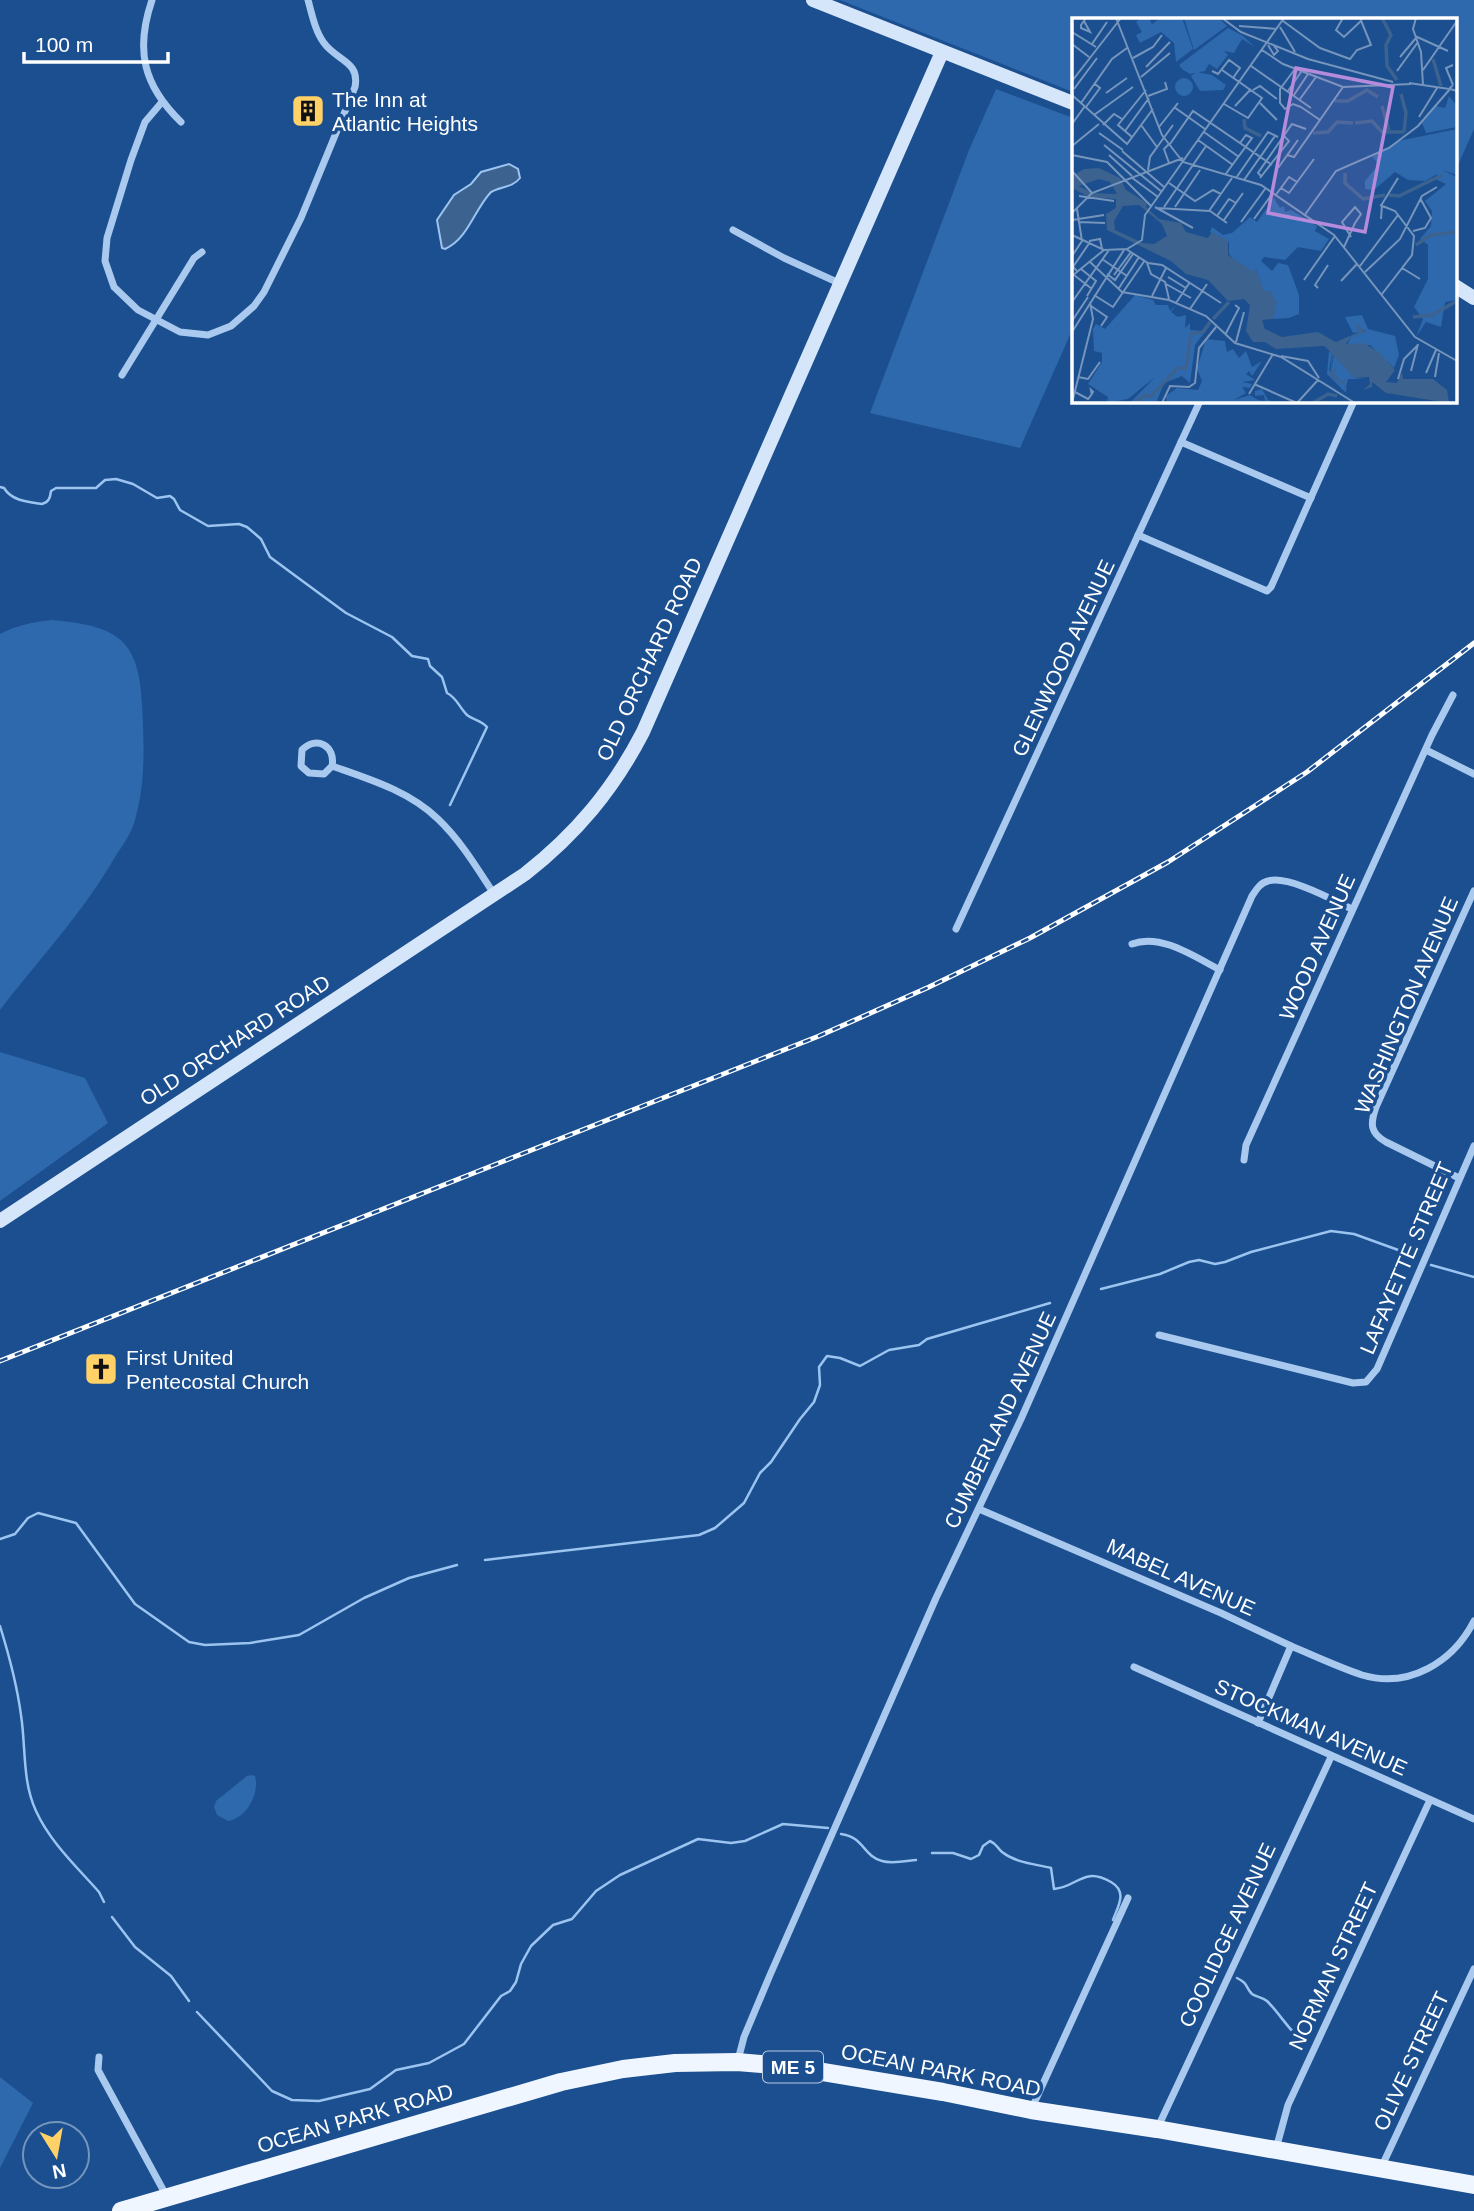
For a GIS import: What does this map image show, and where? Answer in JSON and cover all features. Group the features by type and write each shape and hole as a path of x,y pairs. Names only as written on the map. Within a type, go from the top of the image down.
{"main road":[{"name":"OCEAN PARK ROAD","path":"121,2211 587,2075 675,2063 737,2062 824,2071 1031,2110 1157,2129 1474,2185"}],"street":[{"path":"152,0 142,33 142,49 148,75 162,102 181,122"},
{"path":"162,102 145,122 104,254 108,274 118,291 132,305 156,321 192,335 208,335 223,331 257,302 301,218 352,96 356,79 353,68 330,50 321,39 308,0"},
{"path":"813,0 1072,103"},
{"name":"OLD ORCHARD ROAD","path":"0,1220 525,874 575,831 614,782 632,752 942,52"},
{"path":"733,230 784,258 839,283"},
{"path":"122,375 194,258 202,252"},
{"path":"1456,286 1473,294"},
{"name":"GLENWOOD AVENUE","path":"956,929 1200,402"},
{"path":"1138,535 1267,591 1311,498 1352,402"},
{"path":"1181,442 1311,498"},
{"name":"WOOD AVENUE","path":"1244,1160 1246,1145 1352,909 1453,695"},
{"path":"311,743 322,743 330,750 332,766 324,774 309,774 301,766 302,750 311,743"},
{"path":"1426,750 1474,774"},
{"path":"332,766 397,790 438,819 469,856 494,894"},
{"name":"CUMBERLAND AVENUE","path":"737,2062 744,2037 770,1975 936,1598 979,1509 1252,896 1267,881 1279,880 1352,909"},
{"name":"WASHINGTON AVENUE","path":"1459,1178 1392,1146 1373,1132 1371,1125 1376,1107 1474,891"},
{"path":"1132,944 1150,941 1169,945 1220,970"},
{"name":"LAFAYETTE STREET","path":"1159,1335 1353,1383 1366,1382 1377,1368 1474,1146"},
{"name":"MABEL AVENUE","path":"979,1509 1362,1675 1385,1679 1419,1672 1444,1660 1463,1639 1474,1621"},
{"path":"1258,1723 1292,1646"},
{"name":"STOCKMAN AVENUE","path":"1134,1667 1474,1819"},
{"name":"COOLIDGE AVENUE","path":"1157,2129 1331,1757"},
{"name":"NORMAN STREET","path":"1276,2150 1288,2105 1430,1800"},
{"path":"1031,2110 1128,1898"},
{"name":"OLIVE STREET","path":"1381,2168 1474,1969"},
{"path":"99,2057 98,2070 167,2197"}],"shaded area":[{"path":"840,0 1474,0 1474,129 1456,170 1456,18 1072,18 1072,92"},
{"path":"996,89 1072,118 1072,330 1020,448 870,413 969,150"},
{"path":"509,164 518,169 520,178 491,192 460,238 445,249 442,248 437,220 454,195 471,184 481,172"},
{"path":"52,620 107,631 129,649 140,681 143,777 132,830 75,917 0,1010 0,634 25,624"},
{"path":"0,1052 85,1078 108,1123 0,1201"},
{"path":"247,1776 255,1776 255,1790 246,1811 228,1821 217,1815 214,1807 216,1801"},
{"path":"0,2077 33,2103 24,2120 21,2120 21,2127 0,2168"}],"waterway":[{"path":"0,487 16,498 42,504 48,501 51,491 56,488 96,488 105,480 116,479 133,484 157,498 170,496 180,510 208,526 239,524 247,527 261,539 270,557 346,613 392,637 412,656 428,659 430,666 442,677 447,693 467,715 487,727 450,805"},
{"path":"1101,1289 1160,1274 1189,1262 1225,1262 1251,1252 1331,1231 1354,1234 1412,1255"},
{"path":"1431,1265 1474,1277"},
{"path":"485,1560 699,1535 715,1528 744,1503 760,1473 814,1402 820,1385 819,1367 827,1356 860,1366 889,1350 919,1345 927,1339 1050,1303"},
{"path":"0,1539 15,1534 28,1518 38,1513 76,1523 135,1604 189,1642 205,1645 250,1643 299,1635 364,1598 409,1578 457,1565"},
{"path":"0,1626 17,1693 23,1727 26,1776 36,1811 64,1854 99,1892 104,1902"},
{"path":"197,2012 272,2091 292,2100 319,2101 370,2089 396,2070 429,2063 464,2044 501,1996 510,1991 531,1946 553,1925 572,1919 596,1891 620,1875 698,1839 731,1843 745,1841 783,1824 828,1828"},
{"path":"841,1834 854,1839 876,1859 895,1862 916,1860"},
{"path":"932,1853 953,1853 971,1859 979,1855 983,1846 990,1841 1013,1859 1051,1868 1054,1889 1087,1877 1101,1878 1111,1882 1119,1890 1119,1904 1113,1920"},
{"path":"112,1917 135,1947 171,1976 189,2001"},
{"path":"1213,1965 1220,1970"},
{"path":"1237,1978 1252,1994 1265,2000 1299,2038 1299,2050"}],"railway":[{"path":"0,1361 819,1036 1030,938 1168,862 1307,772 1474,643"}],"place":[{"name":"The Inn at Atlantic Heights","path":"308,111"},
{"name":"First United Pentecostal Church","path":"101,1369"}]}
